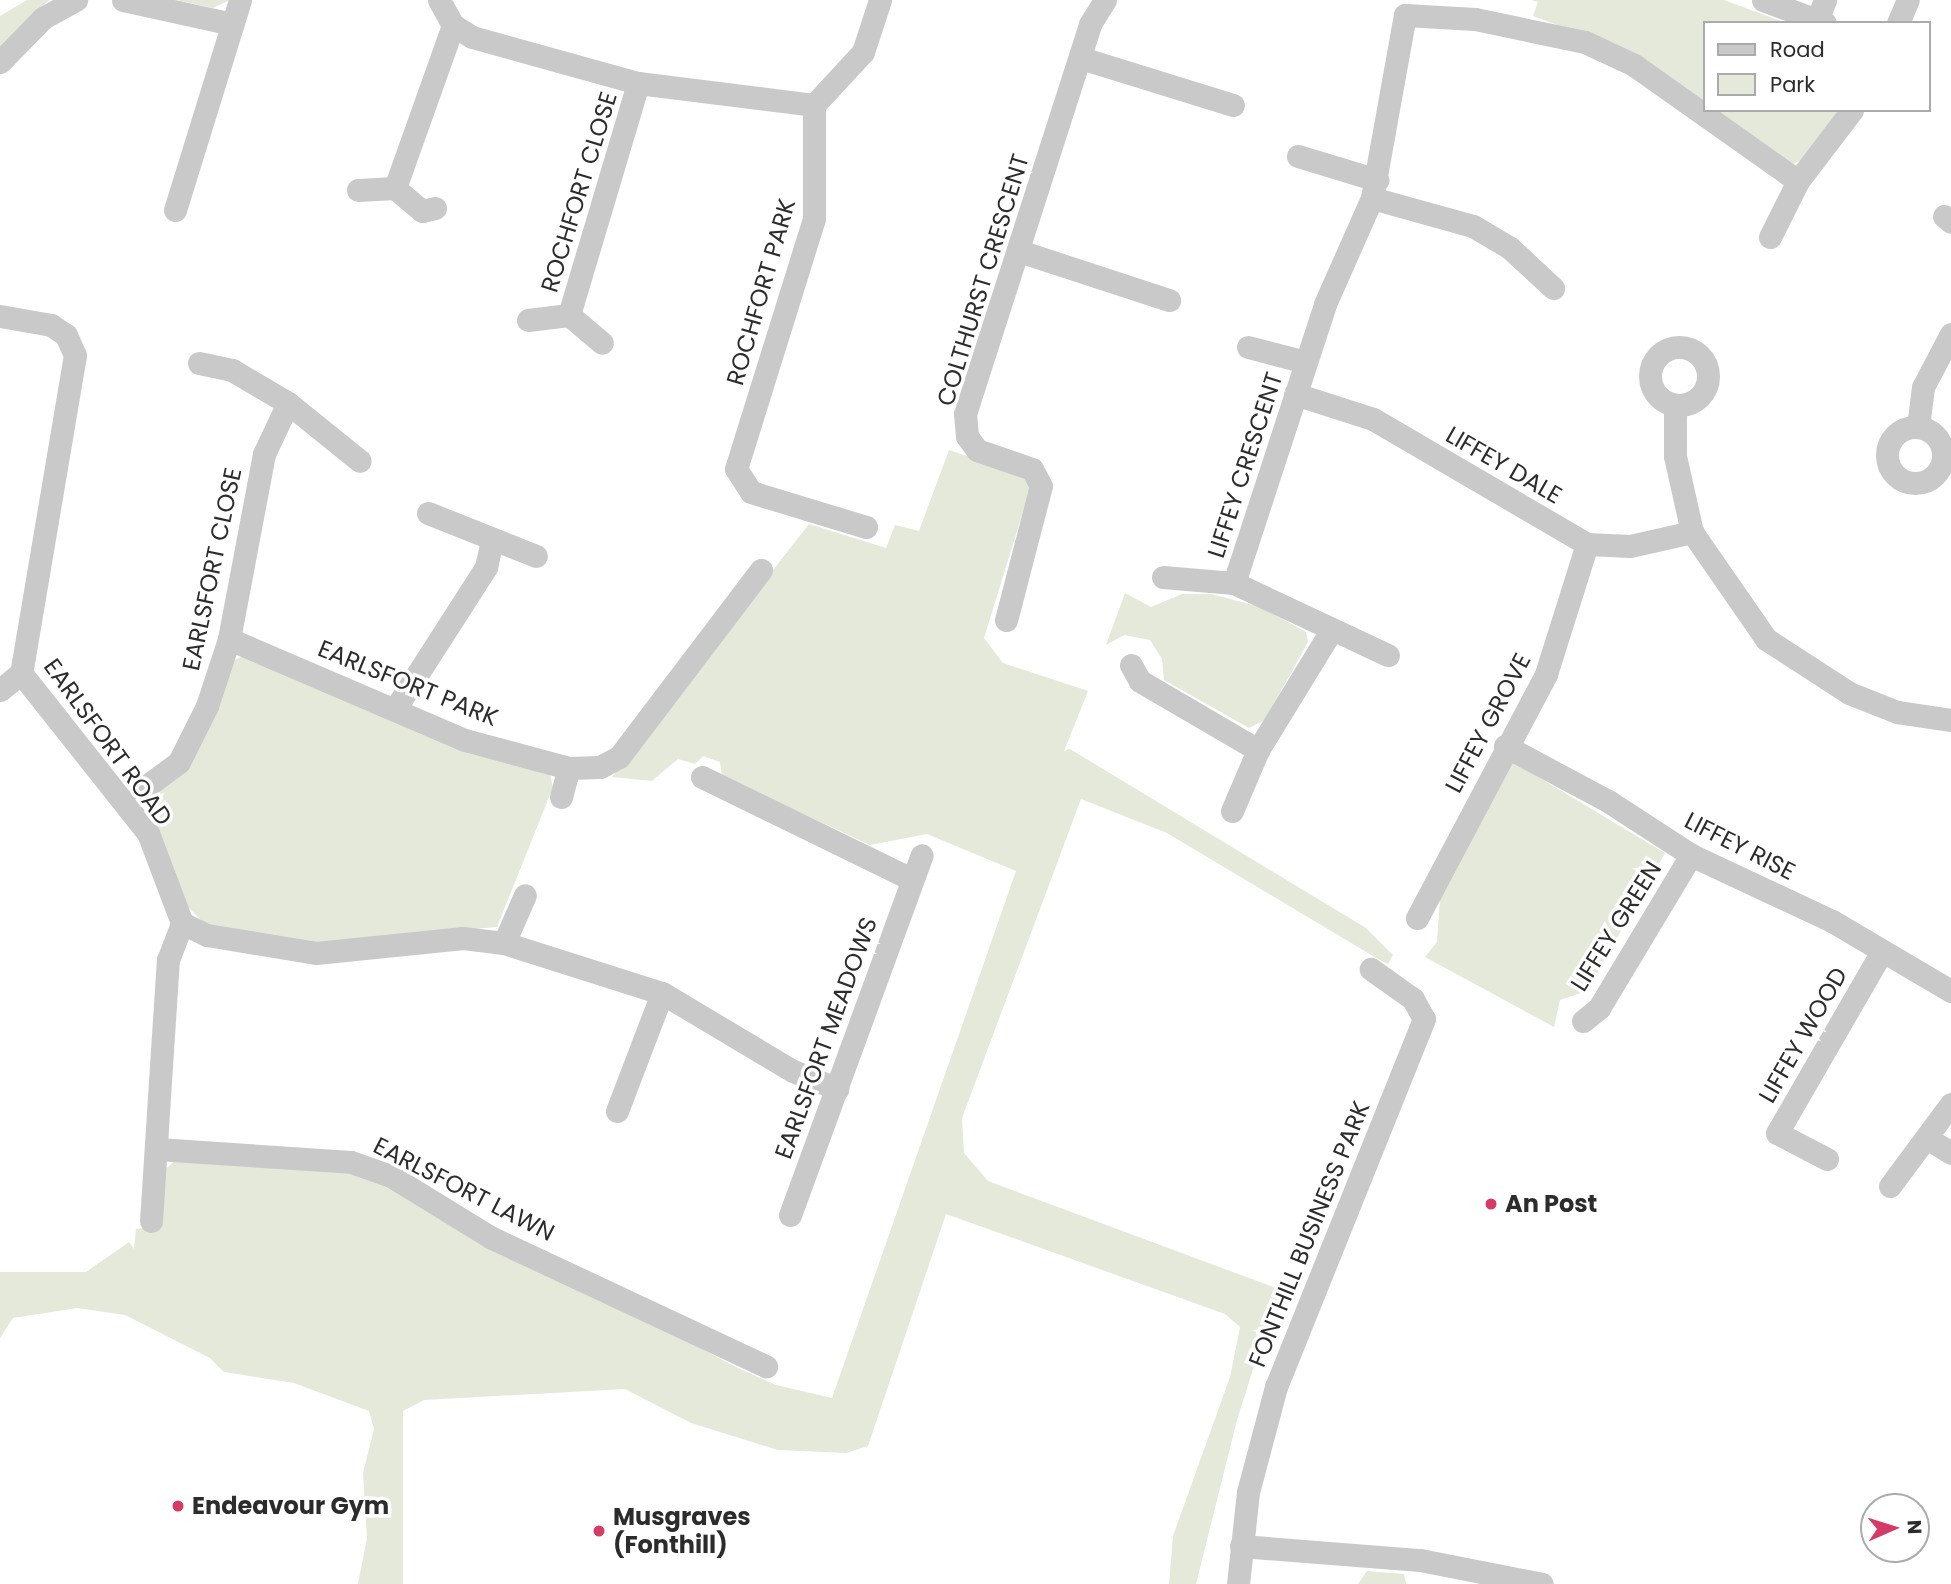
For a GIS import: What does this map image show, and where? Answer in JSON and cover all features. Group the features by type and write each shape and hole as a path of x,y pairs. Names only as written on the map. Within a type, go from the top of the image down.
{"street":[{"path":"0,62 43,18 76,0"},
{"path":"123,0 232,24"},
{"path":"175,210 240,0"},
{"path":"439,0 453,25 472,37 638,83 814,105 863,52 880,0"},
{"name":"COLTHURST CRESCENT","path":"1006,620 1041,486 1032,469 977,450 967,436 965,414 1081,58 1105,0"},
{"path":"1763,0 1822,14"},
{"path":"1899,21 1908,0"},
{"name":"LIFFEY CRESCENT","path":"1234,583 1305,362 1375,189 1405,15 1442,15 1544,32 1609,53 1798,181"},
{"path":"395,188 453,25"},
{"path":"1081,58 1233,104"},
{"name":"ROCHFORT CLOSE","path":"569,316 638,83"},
{"name":"ROCHFORT PARK","path":"814,105 814,219 736,469 751,492 866,527"},
{"path":"1770,237 1798,181 1850,112"},
{"path":"1298,156 1473,226 1510,248 1553,288"},
{"path":"358,190 395,188 422,211 435,208"},
{"path":"1019,251 1170,300"},
{"name":"EARLSFORT ROAD","path":"0,316 51,325 66,335 75,355 21,673 148,833 182,923"},
{"name":"ROCHFORT CLOSE","path":"528,320 569,316 602,343"},
{"path":"1918,427 1923,387 1951,334"},
{"name":"LIFFEY CRESCENT","path":"1248,347 1305,362"},
{"path":"199,363 232,370 288,403 360,461"},
{"name":"LIFFEY DALE","path":"1295,394 1373,419 1587,544 1630,546 1692,532"},
{"name":"EARLSFORT CLOSE","path":"125,802 179,762 229,639 264,454 288,403"},
{"path":"1675,405 1675,456 1692,532 1766,639 1811,674 1896,712 1951,720"},
{"path":"428,513 492,541 536,556"},
{"path":"395,709 486,566 492,541"},
{"name":"LIFFEY GROVE","path":"1417,918 1546,674 1587,544"},
{"name":"EARLSFORT PARK","path":"229,639 465,740 569,768 600,766 619,757 761,570"},
{"path":"1163,576 1234,583 1331,631 1388,655"},
{"path":"1232,811 1258,750 1331,631"},
{"path":"1130,665 1140,681 1258,750"},
{"path":"0,690 21,673"},
{"name":"LIFFEY RISE","path":"1506,746 1691,855 1882,951 1951,991"},
{"path":"561,797 569,768"},
{"path":"702,777 911,879"},
{"name":"EARLSFORT MEADOWS","path":"790,1215 922,855"},
{"name":"LIFFEY GREEN","path":"1583,1021 1599,1008 1691,855"},
{"path":"504,943 525,895"},
{"path":"151,1221 168,960 182,923 207,935 316,953 463,938 504,943 662,993 793,1071 838,1089"},
{"name":"LIFFEY WOOD","path":"1827,1159 1777,1133 1882,951"},
{"name":"FONTHILL BUSINESS PARK","path":"1238,1584 1241,1546 1261,1439 1295,1331 1424,1019 1413,999 1371,969"},
{"path":"617,1111 662,993"},
{"path":"1890,1186 1928,1139 1951,1104"},
{"path":"1928,1139 1951,1153"},
{"name":"EARLSFORT LAWN","path":"157,1149 261,1152 351,1162 377,1171 490,1237 766,1366"},
{"path":"1241,1546 1413,1559 1542,1584"}],"green space":[{"path":"27,0 49,0 0,50 0,16"},
{"path":"176,0 230,0 213,8"},
{"path":"1531,0 1724,0 1781,21 1702,21 1702,106 1573,31 1533,16 1538,2"},
{"path":"1711,112 1840,112 1804,159 1791,165"},
{"path":"949,450 1020,474 1031,486 984,638 1003,663 1088,691 1064,751 1070,749 1366,928 1393,955 1388,964 1378,959 1167,833 1081,799 962,1118 964,1153 988,1181 1284,1291 1272,1309 1237,1420 1196,1584 1169,1584 1173,1536 1230,1377 1240,1327 1225,1314 946,1214 868,1446 846,1453 778,1450 691,1423 625,1389 424,1400 403,1411 403,1584 358,1584 367,1538 363,1473 374,1429 369,1411 294,1383 224,1372 210,1358 125,1315 77,1308 13,1318 0,1338 0,1272 86,1272 129,1242 134,1249 136,1229 159,1226 161,1173 178,1158 348,1170 379,1179 738,1368 776,1385 832,1398 1016,871 927,834 870,845 722,776 720,762 703,756 695,764 678,759 652,781 612,777 809,524 886,548 895,525 919,531"},
{"path":"1125,593 1151,607 1182,594 1211,594 1261,607 1306,632 1308,642 1265,720 1249,728 1164,680 1162,659 1150,640 1124,635 1106,645"},
{"path":"245,655 397,723 550,774 553,787 497,927 309,943 224,930 203,922 184,903 147,809 149,799 183,766 231,662"},
{"path":"1513,762 1665,853 1587,991 1560,1000 1554,1027 1425,957 1437,942 1440,898"},
{"path":"1367,1571 1404,1574 1406,1584 1358,1584"}],"place":[{"name":"An Post","path":"1491,1204"},
{"name":"Endeavour Gym","path":"178,1506"},
{"name":"Musgraves (Fonthill)","path":"599,1531"}]}
